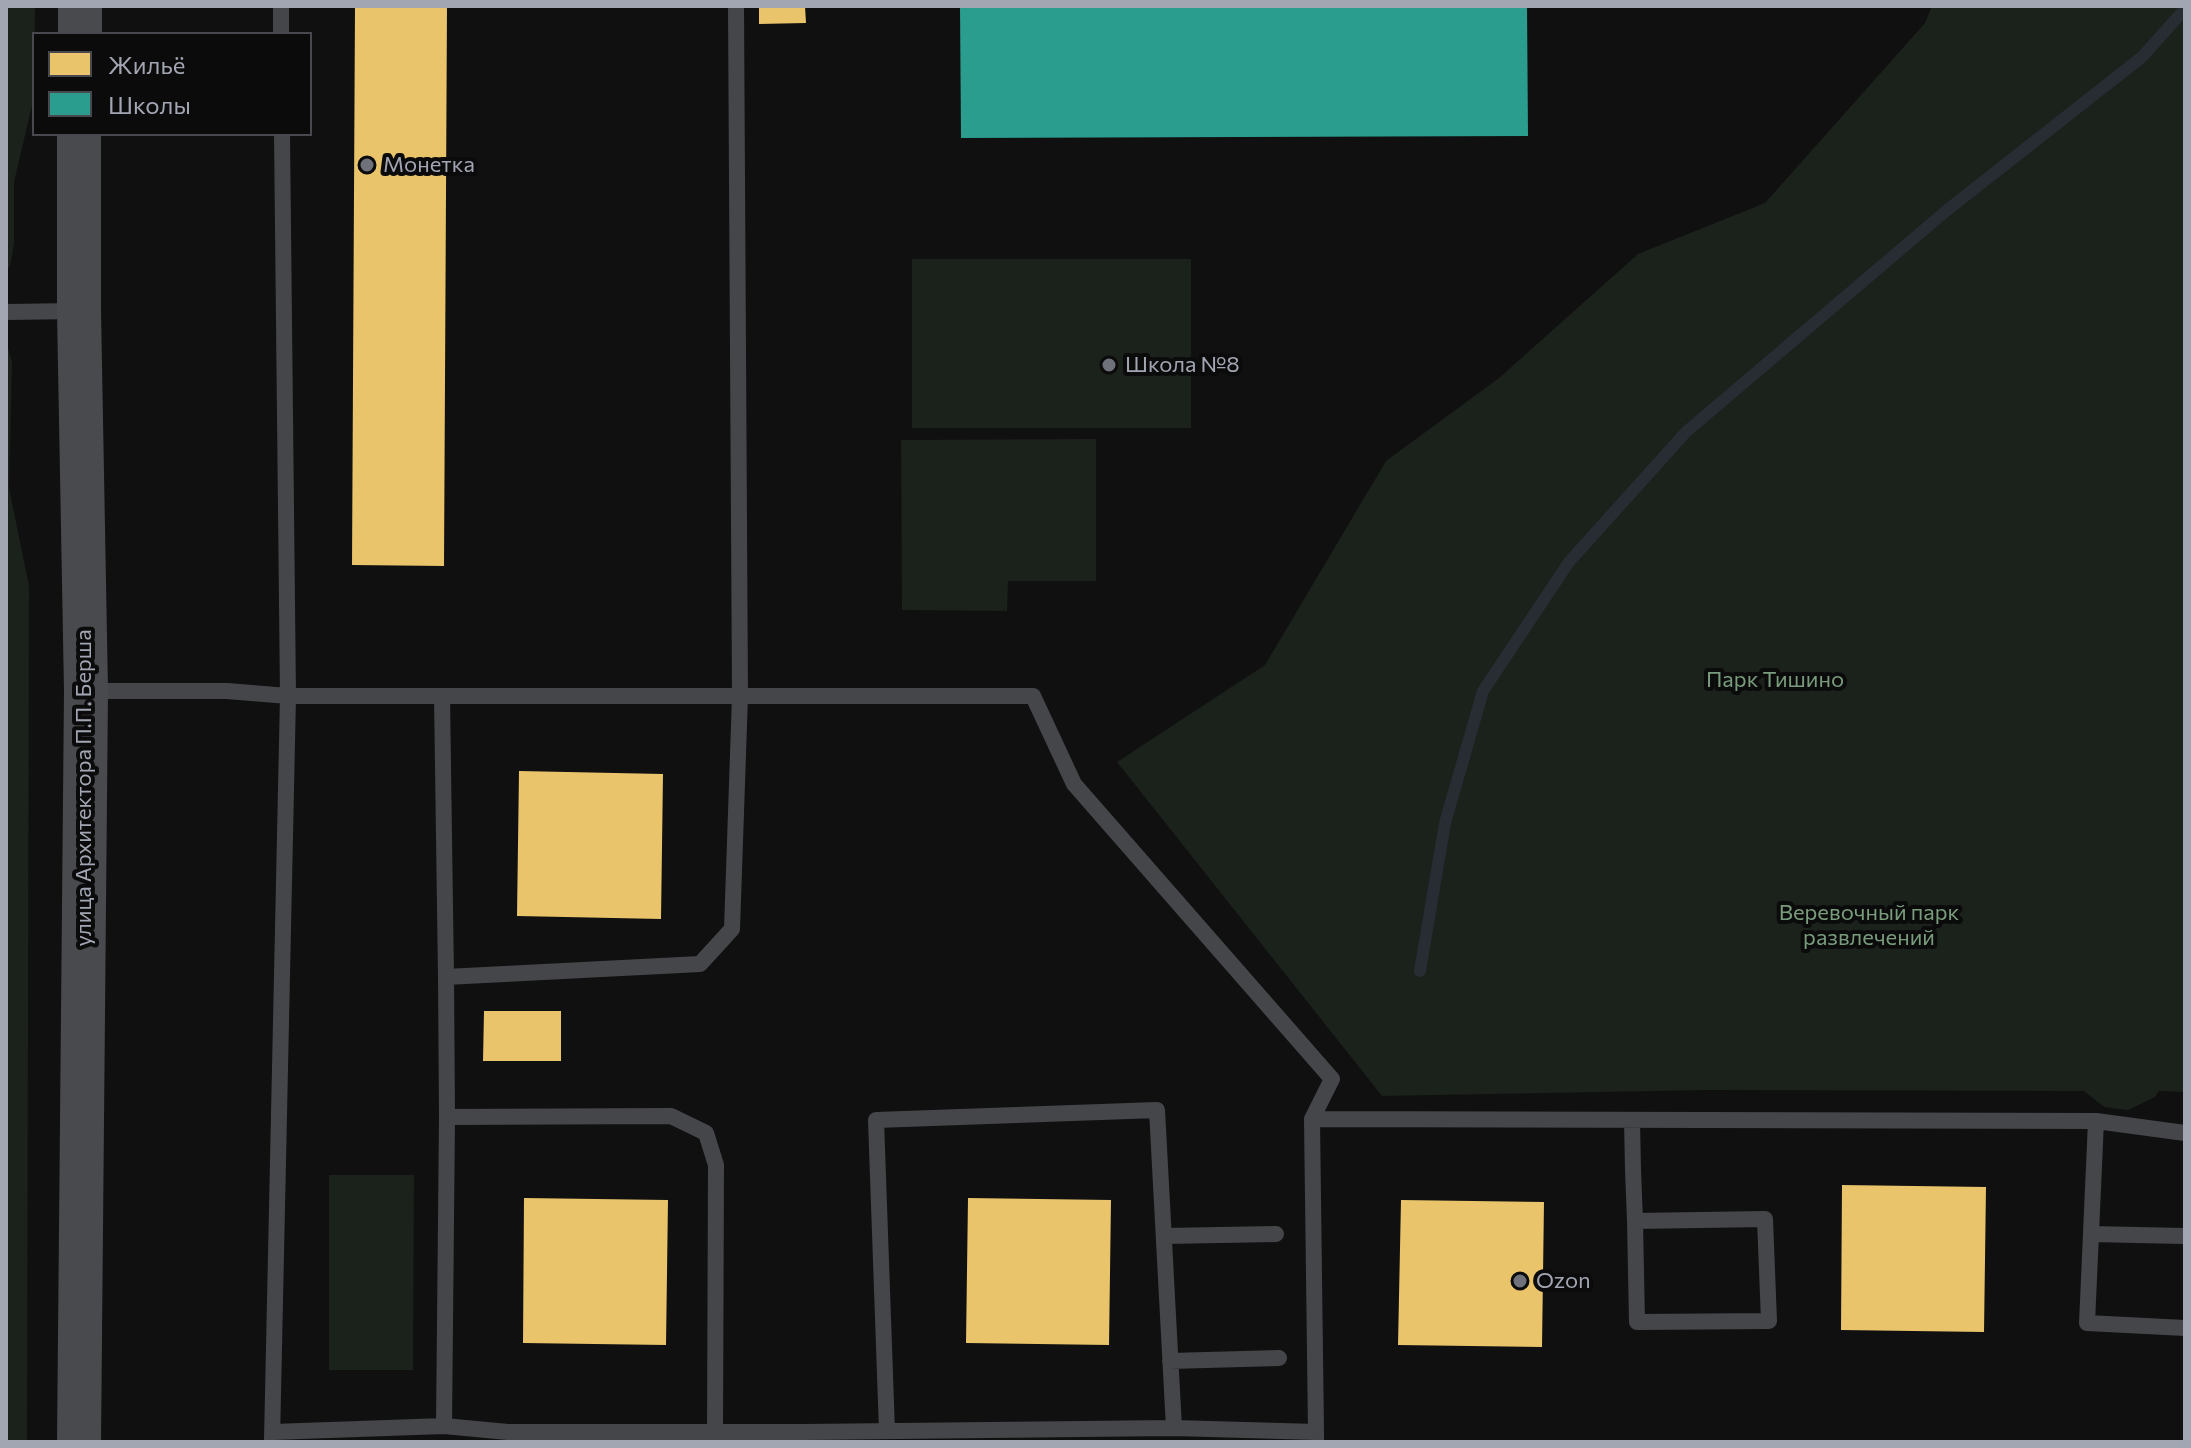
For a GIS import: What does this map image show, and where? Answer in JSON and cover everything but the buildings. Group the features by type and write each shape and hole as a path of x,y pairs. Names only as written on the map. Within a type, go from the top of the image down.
{"street":[{"path":"80,6 80,32"},
{"name":"улица Архитектора П.П. Берша","path":"79,136 86,691 79,1442"}],"lane":[{"path":"281,6 281,32"},
{"path":"446,977 700,964 732,929 740,696 736,6"},
{"path":"86,691 227,691 288,696 1033,696 1074,784 1332,1079 1312,1119 1316,1437 1174,1428 1078,1436 887,1431 508,1437 444,1426 272,1437 288,696 282,136"},
{"path":"6,312 79,311"},
{"path":"442,696 447,1117 444,1426"},
{"path":"887,1431 876,1120 1157,1110 1174,1428"},
{"path":"447,1117 671,1116 706,1133 716,1165 715,1432"},
{"path":"1312,1119 2096,1121 2185,1133"},
{"path":"1632,1120 1637,1322 1769,1321 1765,1219 1635,1221"},
{"path":"2096,1121 2087,1323 2185,1328"},
{"path":"1164,1236 1276,1234"},
{"path":"2091,1234 2185,1236"},
{"path":"1170,1361 1279,1358"}],"green space":[{"path":"6,6 35,6 32,106 14,182 14,244 10,266 6,270"},
{"name":"Парк Тишино","path":"1932,6 2185,6 2185,1092 2159,1091 2155,1097 2128,1110 2104,1107 2084,1091 1708,1090 1382,1096 1117,762 1265,665 1386,461 1499,378 1638,254 1765,203 1925,23"},
{"path":"912,259 1191,259 1191,428 912,428"},
{"path":"6,341 12,362 9,488 29,586 27,1442 6,1442"},
{"path":"1096,439 1096,581 1008,581 1007,611 902,610 901,440"},
{"path":"329,1175 414,1175 413,1370 329,1370"}],"waterway":[{"path":"1420,971 1445,823 1483,691 1569,562 1686,432 1946,211 2142,57 2185,9"}],"place":[{"name":"Монетка","path":"367,165"},
{"name":"Школа №8","path":"1109,365"},
{"name":"Ozon","path":"1520,1281"}],"park label":[{"name":"Веревочный парк развлечений","path":"1869,926"}]}
